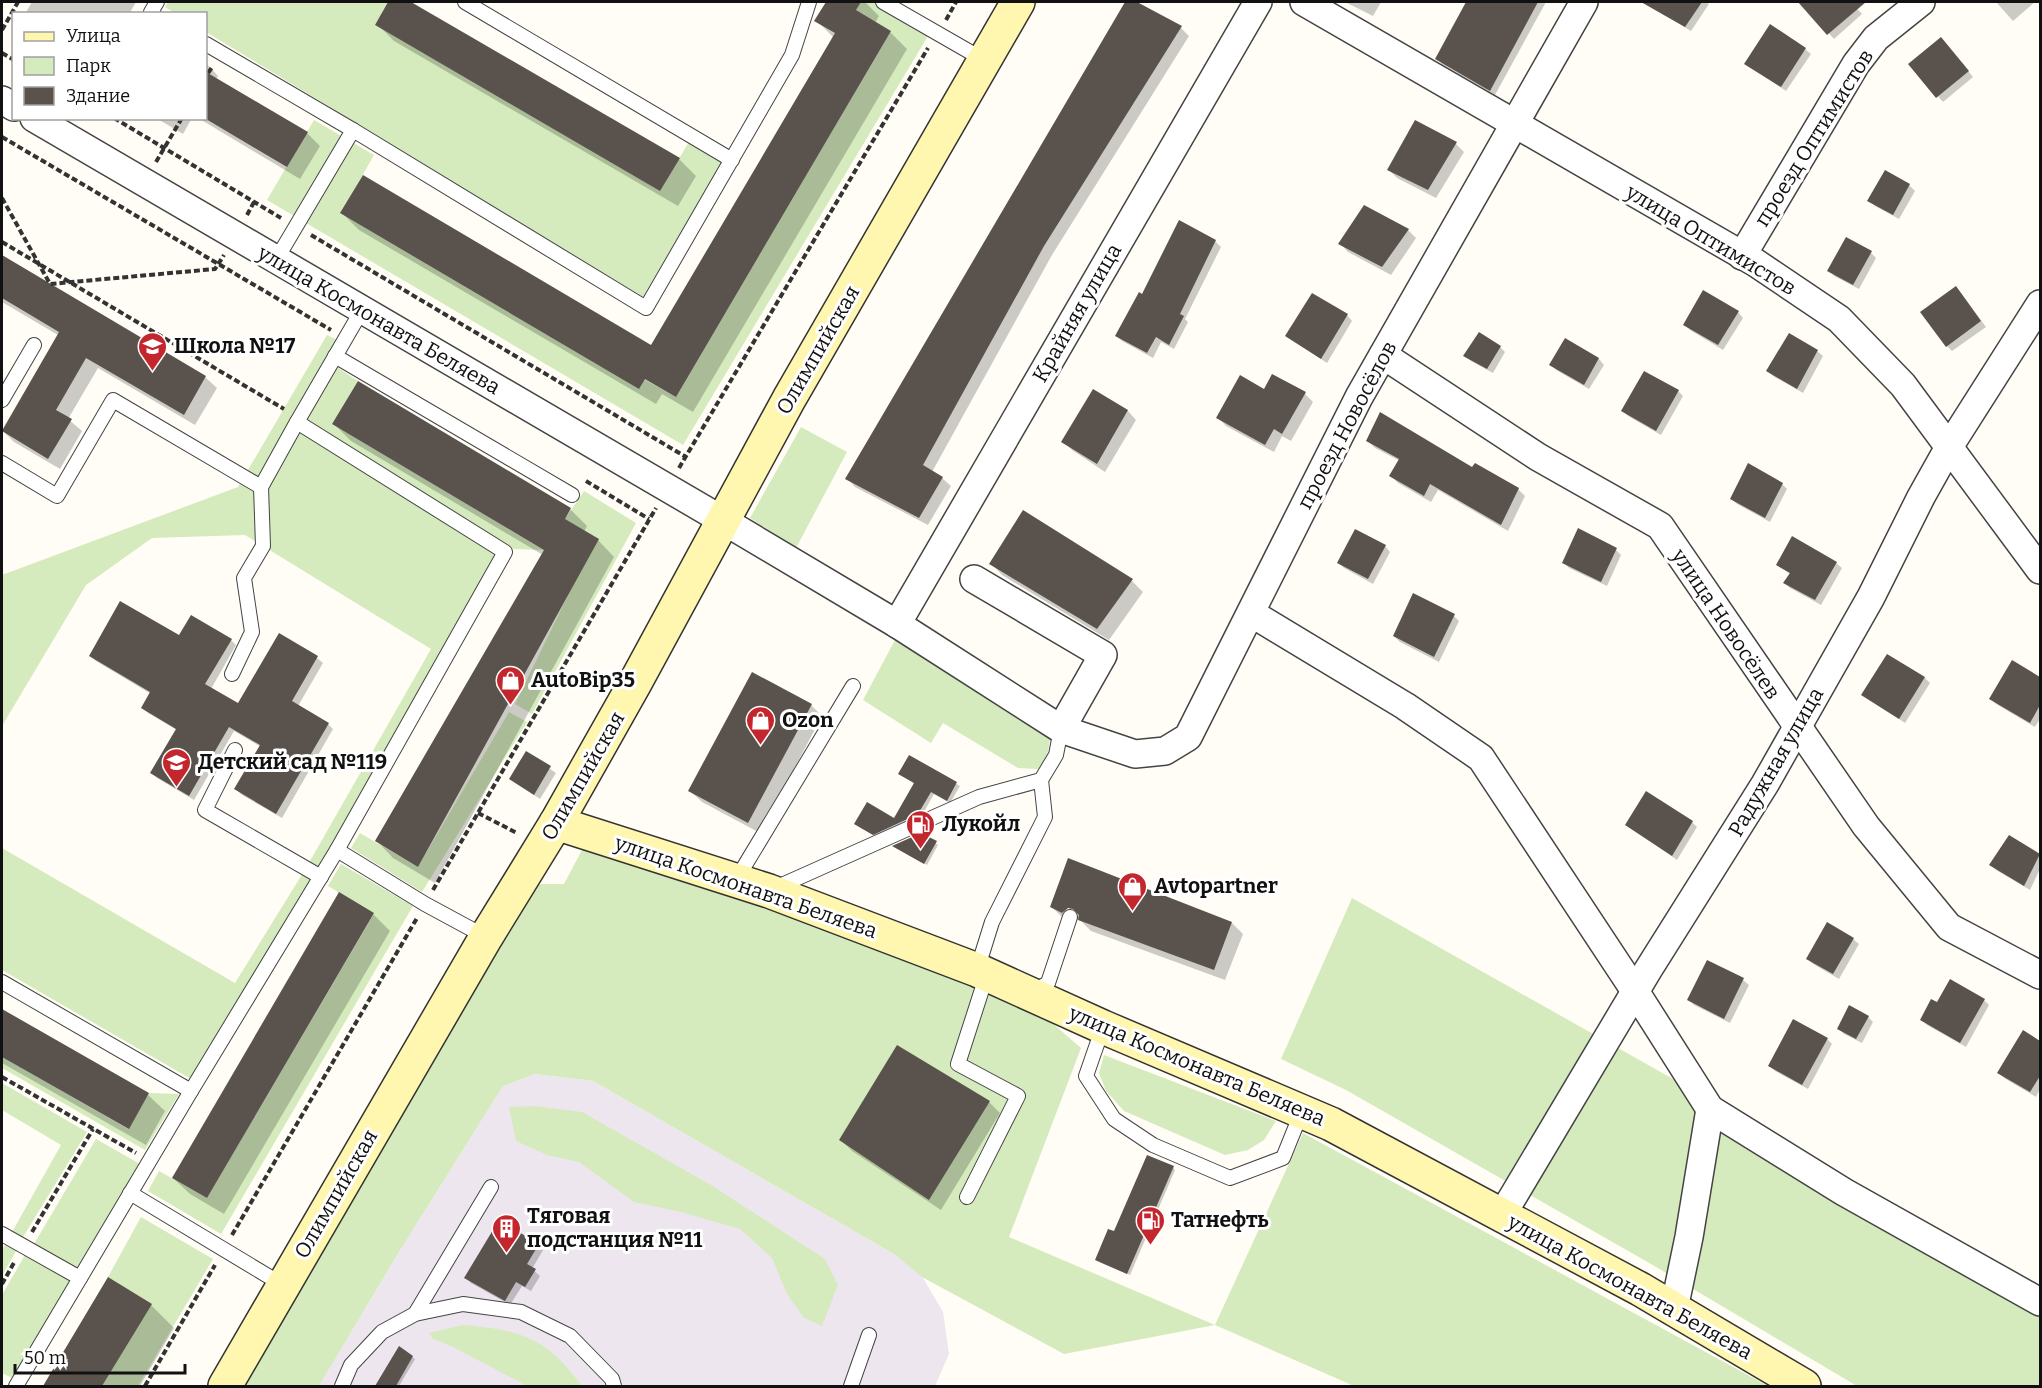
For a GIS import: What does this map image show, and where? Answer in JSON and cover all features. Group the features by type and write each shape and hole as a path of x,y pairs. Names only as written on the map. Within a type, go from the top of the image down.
{"main road":[{"name":"Олимпийская","path":"225,1386 486,937 556,823 789,399 1018,2"},
{"name":"улица Космонавта Беляева","path":"556,823 768,891 982,972 1103,1027 1331,1124 1640,1289 1804,1386"}],"street":[{"name":"Крайняя улица","path":"897,624 1258,2"},
{"name":"улица Оптимистов","path":"1304,2 1742,256 1839,320 1903,385 2040,570"},
{"name":"проезд Новосёлов","path":"897,624 1061,729 1135,754 1165,751 1188,737 1359,397 1513,123 1584,2"},
{"name":"проезд Оптимистов","path":"1742,256 1856,64 1876,38 1921,2"},
{"name":"улица Космонавта Беляева","path":"37,120 897,624"},
{"name":"Радужная улица","path":"1502,1215 1635,991 1765,784 1871,597 1921,496 1949,447 2040,304"},
{"name":"улица Новосёлев","path":"1383,355 1538,457 1660,526 1866,826 1949,927 2040,975"},
{"path":"974,579 1103,655 1061,729"},
{"path":"1251,613 1405,706 1482,758 1710,1109 1844,1192 2040,1302"},
{"path":"1674,1309 1689,1237 1710,1109"}],"lane":[{"path":"465,2 732,160"},
{"path":"207,45 353,130 646,308 792,56 809,2"},
{"path":"883,2 984,60"},
{"path":"276,260 353,130"},
{"path":"232,674 252,632 244,578 263,546 261,487 362,310"},
{"path":"2,400 34,345"},
{"path":"335,356 572,495"},
{"path":"2,463 57,496 113,400 261,487"},
{"path":"16,1386 191,1091 338,850 505,552 297,422"},
{"path":"736,880 853,686"},
{"path":"967,1197 1018,1096 958,1064 982,972 992,922 1045,817 1041,780 1056,755 1061,729"},
{"path":"235,750 205,810 321,877"},
{"path":"768,891 979,797 1041,780"},
{"path":"338,850 425,904 486,937"},
{"path":"1030,993 1048,983 1070,917"},
{"path":"2,982 191,1091"},
{"path":"1103,1027 1086,1076 1114,1119 1152,1145 1230,1178 1283,1158 1302,1111"},
{"path":"415,1314 491,1186"},
{"path":"130,1193 283,1285"},
{"path":"2,1234 80,1278"},
{"path":"342,1386 351,1365 382,1332 415,1314 463,1304 521,1312 570,1336 616,1384"},
{"path":"851,1386 868,1335"},
{"path":"2,1384 7,1386"}],"path":[{"path":"2,30 12,12"},
{"path":"145,1386 667,488 937,32"},
{"path":"117,120 686,456"},
{"path":"2,136 345,339"},
{"path":"2,198 50,284 215,269 254,202"},
{"path":"2,242 284,409"},
{"path":"580,478 649,519"},
{"path":"2,1077 149,1161"},
{"path":"2,1284 93,1129"}],"shaded area":[{"path":"535,1074 593,1081 894,1254 922,1276 943,1312 949,1354 935,1386 319,1386 399,1252 503,1086"}],"green space":[{"path":"168,2 388,2 375,25 660,190 689,142 722,162 643,297 207,33 207,12 173,12 165,7"},
{"path":"861,2 879,2 931,31 683,445 267,200 314,120 374,155 341,213 676,397 891,31 856,10"},
{"path":"327,335 337,340 335,366 358,381 332,424 544,550 513,549 496,556 314,879 191,1079 2,970 2,848 235,983 306,868 431,649 245,535 152,538 86,585 2,726 2,575 238,487"},
{"path":"801,427 847,452 796,548 750,518"},
{"path":"584,491 636,523 532,714 515,704 580,571 565,519"},
{"path":"895,640 1042,729 1050,740 1046,762 1038,769 1018,768 943,723 931,743 863,700"},
{"path":"509,712 527,722 422,892 351,848 360,833 418,867"},
{"path":"582,850 765,906 980,988 1051,1022 1081,1048 1009,1237 1215,1325 1064,1354 922,1277 894,1254 593,1081 535,1074 503,1086 399,1252 319,1386 243,1386 529,884 564,884"},
{"path":"341,864 413,906 221,1234 148,1191 159,1171 207,1198 374,914 328,886"},
{"path":"1352,898 2040,1286 2040,1386 1857,1386 1651,1264 1346,1090 1281,1059"},
{"path":"1104,1055 1276,1121 1264,1140 1248,1150 1225,1155 1124,1111 1106,1091 1099,1073"},
{"path":"2,1057 128,1129 149,1093 179,1094 145,1150 2,1068"},
{"path":"2,1083 87,1132 23,1237 9,1238 17,1249 2,1276 2,1250 61,1145 2,1110"},
{"path":"534,1106 582,1112 711,1185 825,1259 838,1285 822,1326 804,1318 787,1294 772,1258 740,1229 681,1212 634,1202 579,1162 547,1155 516,1141 509,1107"},
{"path":"1303,1133 1768,1386 1354,1386 1215,1325"},
{"path":"96,1139 140,1164 78,1269 34,1244"},
{"path":"141,1217 213,1259 138,1386 102,1386 151,1304 108,1277"},
{"path":"25,1255 71,1281 12,1378 2,1373 2,1295"},
{"path":"463,1325 501,1330 531,1339 556,1356 582,1386 527,1386 433,1339 429,1333"}],"building":[{"path":"388,2 411,2 680,158 660,191 375,25"},
{"path":"826,2 861,2 856,10 891,31 676,397 645,379 639,389 340,213 363,175 651,345 835,33 814,21"},
{"path":"1125,2 1137,2 1182,26 1044,246 923,465 943,477 919,518 845,479"},
{"path":"1466,2 1538,2 1490,91 1435,59"},
{"path":"1641,2 1702,2 1685,27"},
{"path":"1798,2 1866,2 1827,35"},
{"path":"1770,24 1806,48 1781,87 1744,64"},
{"path":"1941,37 1969,71 1936,98 1908,64"},
{"path":"207,73 308,132 287,167 207,120"},
{"path":"1415,120 1457,142 1428,190 1387,170"},
{"path":"1885,170 1910,184 1893,215 1867,201"},
{"path":"1364,205 1409,229 1382,267 1338,244"},
{"path":"1179,220 1216,240 1180,314 1184,316 1169,345 1156,337 1147,353 1115,336 1139,292 1142,294"},
{"path":"1846,237 1872,251 1853,285 1827,271"},
{"path":"2,255 206,376 184,415 86,358 56,410 72,419 48,459 2,431 59,332 2,298"},
{"path":"1956,286 1981,321 1946,347 1920,312"},
{"path":"1703,290 1739,311 1718,345 1683,325"},
{"path":"1312,293 1348,314 1321,359 1285,336"},
{"path":"1479,332 1501,346 1487,369 1463,356"},
{"path":"1789,333 1818,350 1797,389 1766,371"},
{"path":"1565,338 1599,358 1584,385 1549,365"},
{"path":"1644,371 1679,390 1656,431 1621,411"},
{"path":"1272,374 1306,392 1282,434 1274,429 1265,445 1216,418 1240,375 1264,389"},
{"path":"358,381 571,508 565,519 599,539 418,867 375,841 544,550 332,424"},
{"path":"1093,389 1128,410 1097,464 1061,442"},
{"path":"1380,412 1472,467 1475,463 1519,488 1501,525 1430,484 1424,496 1389,476 1399,459 1366,441"},
{"path":"1748,463 1783,483 1765,518 1730,499"},
{"path":"1023,510 1133,579 1097,629 989,564"},
{"path":"1578,528 1617,548 1601,582 1562,563"},
{"path":"1355,529 1386,545 1368,579 1337,563"},
{"path":"1792,536 1837,562 1815,600 1783,583 1790,573 1776,565"},
{"path":"1413,593 1455,614 1434,657 1393,636"},
{"path":"120,601 179,635 191,615 232,639 205,684 238,703 279,633 318,656 292,701 329,723 276,814 234,789 260,745 229,727 189,796 150,773 176,729 141,708 150,692 89,656"},
{"path":"1887,654 1925,677 1899,719 1861,695"},
{"path":"2012,660 2040,677 2040,705 2030,723 1989,699"},
{"path":"752,672 812,704 748,823 688,791"},
{"path":"526,751 551,766 534,795 509,779"},
{"path":"909,755 957,782 947,801 931,792 918,814 873,835 854,824 867,802 894,818 914,783 898,774"},
{"path":"1646,791 1693,821 1672,856 1625,825"},
{"path":"921,833 937,841 924,864 892,846"},
{"path":"2009,835 2040,854 2024,886 1989,865"},
{"name":"Avtopartner","path":"1068,858 1232,922 1214,970 1078,920 1079,915 1073,909 1068,908 1062,913 1050,907"},
{"path":"339,892 374,913 207,1198 172,1178"},
{"path":"1827,922 1854,938 1833,974 1806,959"},
{"path":"1707,960 1744,978 1724,1019 1687,1000"},
{"path":"1950,979 1985,999 1960,1043 1920,1020 1931,999 1937,1002"},
{"path":"1849,1005 1869,1016 1856,1039 1837,1029"},
{"path":"2,1009 149,1093 129,1129 2,1057"},
{"path":"1793,1019 1828,1038 1802,1085 1768,1066"},
{"path":"2023,1030 2040,1041 2040,1076 2030,1092 1997,1073"},
{"path":"897,1045 990,1101 929,1200 839,1140"},
{"path":"1147,1155 1174,1166 1127,1274 1095,1260 1108,1229 1114,1231"},
{"name":"Тяговая подстанция №11","path":"499,1220 539,1244 527,1264 536,1269 525,1287 516,1282 505,1301 464,1278"},
{"path":"108,1277 152,1304 102,1386 43,1386"},
{"path":"399,1346 413,1356 396,1386 375,1386"}],"place":[{"name":"Школа №17","path":"153,372"},
{"name":"AutoBip35","path":"510,706"},
{"name":"Ozon","path":"761,746"},
{"name":"Детский сад №119","path":"177,788"},
{"name":"Лукойл","path":"921,850"},
{"name":"Avtopartner","path":"1133,912"},
{"name":"Татнефть","path":"1150,1246"},
{"name":"Тяговая подстанция №11","path":"506,1254"}]}
